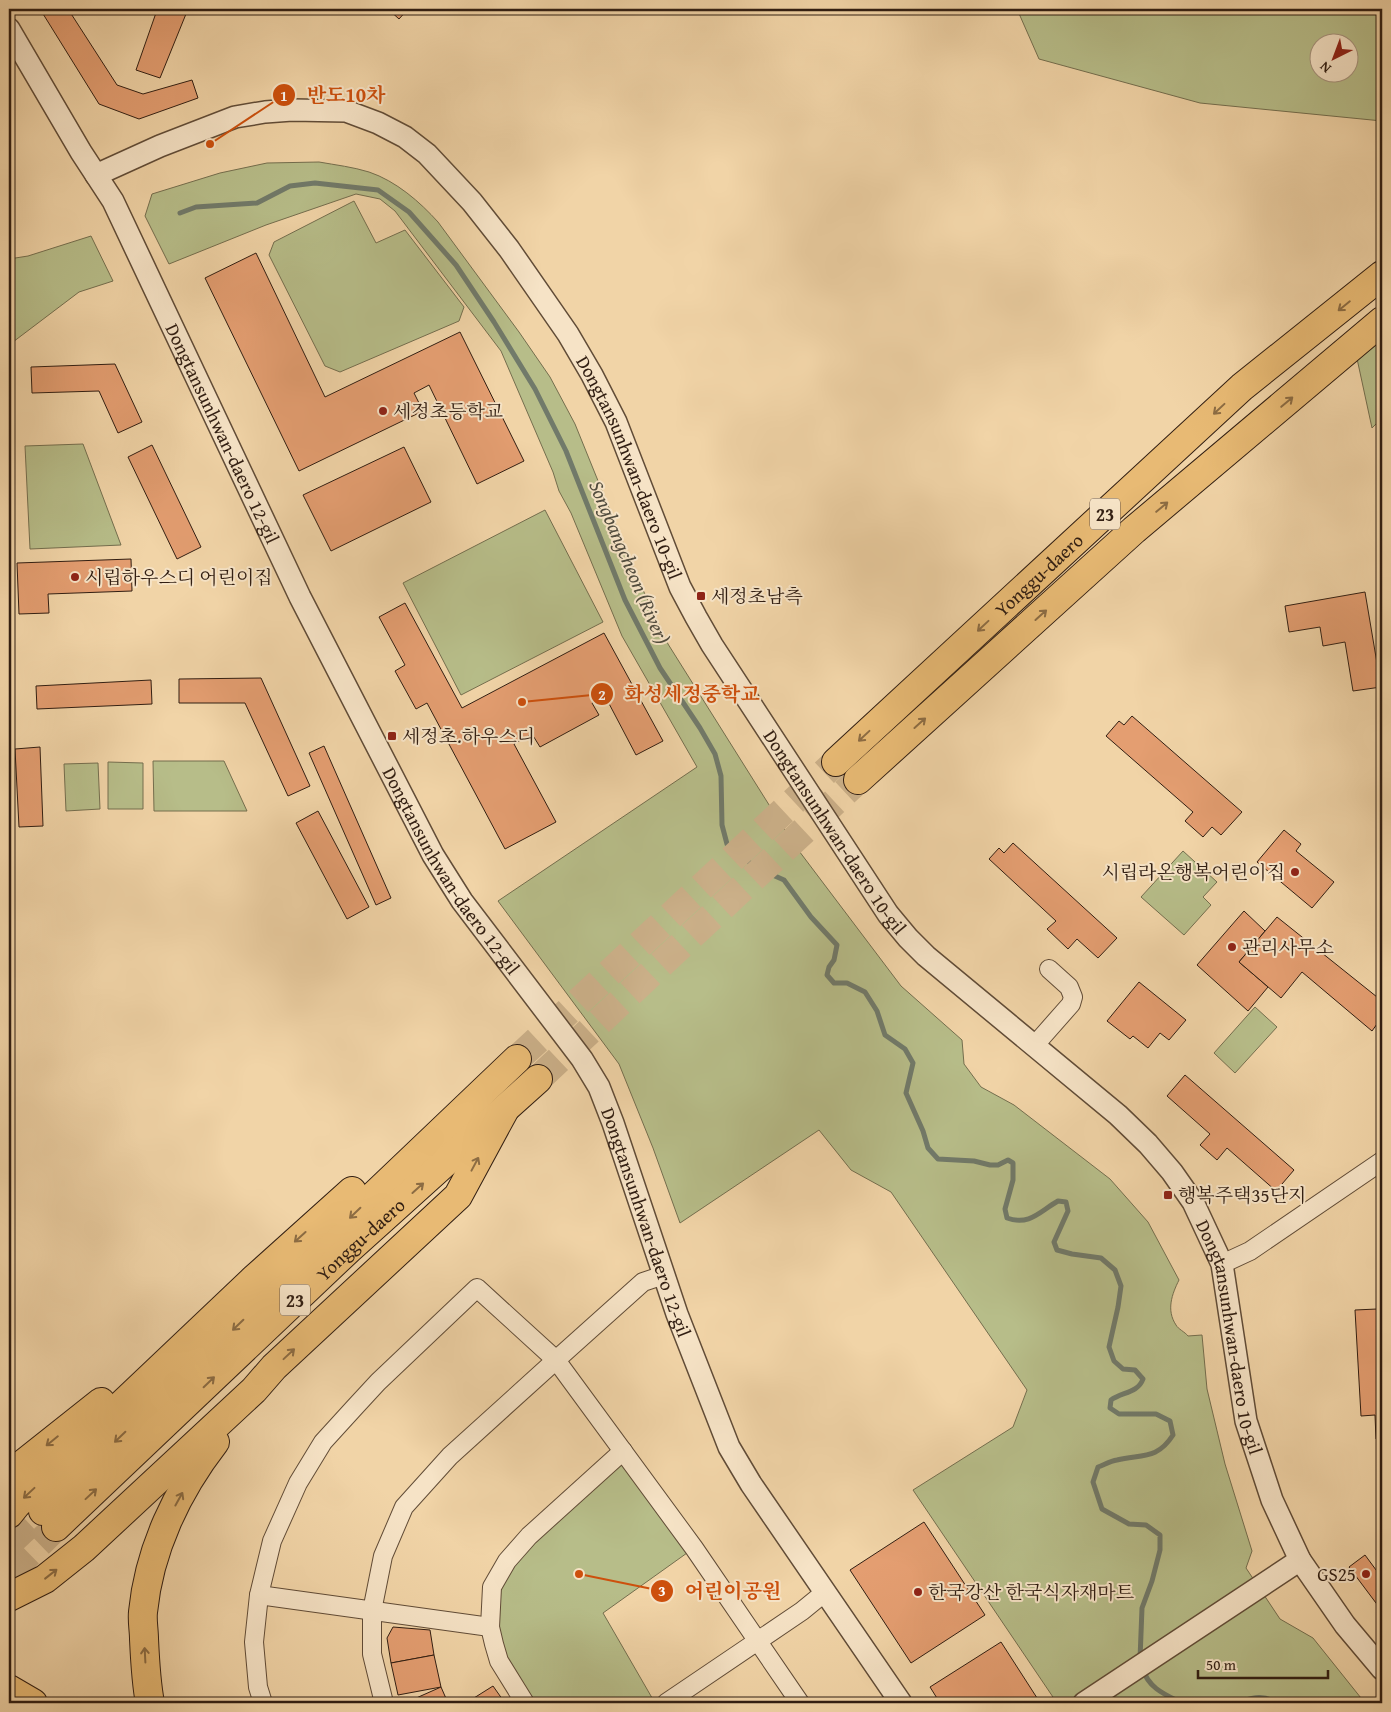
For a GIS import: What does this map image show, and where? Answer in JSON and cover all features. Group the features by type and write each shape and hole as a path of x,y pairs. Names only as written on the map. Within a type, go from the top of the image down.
{"highway":[{"name":"Yonggu-daero","path":"836,762 1242,387 1382,275"},
{"name":"Yonggu-daero","path":"858,780 1134,530 1382,321"},
{"name":"Yonggu-daero","path":"517,1059 49,1519 538,1079"},
{"path":"9,1514 16,1504 254,1279 421,1129 488,1087"},
{"path":"150,1703 146,1679 143,1613 153,1558 171,1513 199,1463 254,1390 274,1367 458,1196 504,1111"},
{"path":"9,1475 254,1279"},
{"path":"9,1597 45,1579 84,1548 254,1390"},
{"path":"9,1689 33,1703"}],"street":[{"name":"Dongtansunhwan-daero 12-gil","path":"9,29 113,201 300,596 433,855 462,901 582,1059 599,1087 613,1123 677,1314 729,1447 751,1484 824,1593 901,1703"},
{"name":"Dongtansunhwan-daero 10-gil","path":"96,174 116,167 160,146 235,117 292,110 346,111 378,123 405,137 428,154 445,171 478,210 542,294 568,334 616,422 669,561 696,617 717,653 888,914 926,956 1118,1116 1154,1151 1172,1172 1193,1202 1222,1264 1246,1421 1272,1500 1300,1560 1345,1626 1382,1669"},
{"path":"1034,1046 1071,1004 1073,998 1070,988 1049,969"},
{"path":"1222,1264 1250,1251 1382,1160"},
{"path":"384,1703 372,1654 372,1611 383,1556 404,1507 450,1456 556,1360 644,1282 664,1275"},
{"path":"263,1703 258,1688 254,1642 259,1595 272,1541 298,1483 323,1442 378,1382 478,1288 556,1360 694,1548 800,1703"},
{"path":"525,1703 499,1660 490,1627 492,1587 507,1561 529,1536 623,1451"},
{"path":"1084,1703 1300,1560"},
{"path":"666,1703 802,1611 824,1593"},
{"path":"259,1595 490,1627"}],"green space":[{"path":"1017,9 1382,9 1382,121 1200,103 1039,59"},
{"path":"319,162 369,172 389,181 407,193 438,222 550,377 575,424 637,577 668,644 793,843 901,986 962,1040 964,1064 981,1087 1014,1105 1110,1179 1148,1222 1179,1280 1171,1302 1173,1319 1177,1326 1188,1336 1202,1335 1207,1389 1225,1464 1252,1551 1246,1568 1280,1619 1313,1638 1365,1703 1057,1703 913,1490 1013,1427 1027,1390 891,1192 851,1170 819,1130 680,1223 653,1148 619,1064 498,901 697,767 622,636 501,351 395,211 380,199 356,194 266,225 169,264 145,216 152,194 220,173 267,163"},
{"path":"354,201 376,243 405,230 464,307 459,321 340,372 325,366 269,255 274,242"},
{"path":"91,236 113,281 79,292 9,345 9,259 28,256"},
{"path":"1382,333 1382,418 1372,428 1356,354"},
{"path":"83,444 121,545 30,549 25,446"},
{"path":"545,510 603,622 461,695 403,583"},
{"path":"153,761 224,761 247,811 154,811"},
{"path":"108,762 143,763 143,809 108,809"},
{"path":"98,763 100,809 66,811 64,764"},
{"path":"1183,851 1217,882 1203,897 1211,905 1184,935 1141,897"},
{"path":"1255,1007 1277,1027 1235,1073 1214,1053"},
{"path":"623,1451 694,1548 603,1613 655,1703 525,1703 490,1627 507,1561"}],"building":[{"path":"40,9 68,9 117,85 143,94 192,80 198,98 139,119 99,104"},
{"path":"155,9 188,9 160,78 136,70 157,10"},
{"path":"388,9 408,9 399,19"},
{"path":"256,253 325,397 460,332 524,461 477,484 429,385 414,393 423,411 299,471 205,278"},
{"path":"115,364 142,422 118,433 99,391 32,393 31,367"},
{"path":"152,445 201,547 177,559 128,457"},
{"path":"404,447 431,502 331,551 303,495"},
{"name":"시립하우스디 어린이집","path":"131,559 132,591 48,594 49,613 19,614 17,563"},
{"path":"1365,592 1381,687 1353,691 1345,642 1323,646 1320,627 1289,632 1285,606"},
{"path":"405,603 462,708 604,633 663,741 636,755 605,696 592,703 599,715 540,747 532,734 514,744 556,822 505,849 427,703 416,709 395,671 405,665 379,617"},
{"path":"261,678 310,786 288,796 245,703 179,703 179,679"},
{"path":"151,680 152,704 37,709 36,686"},
{"path":"1132,716 1242,812 1221,835 1212,827 1203,837 1185,821 1193,812 1106,736 1119,721 1124,725"},
{"path":"324,746 391,898 376,905 309,753"},
{"path":"40,747 43,826 19,827 15,749"},
{"path":"318,811 369,907 347,919 296,823"},
{"name":"시립라온행복어린이집","path":"1284,830 1301,844 1296,851 1334,882 1312,908 1257,862"},
{"path":"1013,843 1117,938 1098,958 1077,939 1068,949 1047,929 1056,921 989,859 999,848 1004,853"},
{"name":"관리사무소","path":"1244,911 1265,931 1239,962 1268,987 1248,1011 1197,965"},
{"path":"1277,917 1382,1001 1382,1017 1372,1031 1302,972 1281,998 1239,962"},
{"path":"1139,982 1186,1020 1169,1040 1160,1033 1148,1048 1133,1036 1130,1039 1107,1021"},
{"path":"1185,1075 1294,1170 1276,1191 1227,1148 1217,1160 1200,1145 1210,1134 1167,1096"},
{"path":"1377,1309 1378,1331 1382,1331 1382,1439 1376,1439 1375,1415 1361,1416 1355,1310"},
{"name":"한국강산 한국식자재마트","path":"924,1522 985,1615 911,1663 850,1570"},
{"path":"1365,1555 1382,1578 1382,1611 1349,1567"},
{"path":"393,1627 430,1630 434,1655 391,1663 387,1638"},
{"path":"1001,1642 1039,1701 1035,1703 940,1703 930,1687"},
{"path":"434,1655 441,1687 398,1695 391,1663"},
{"path":"493,1686 505,1703 466,1703"},
{"path":"441,1687 448,1703 405,1703"}],"waterway":[{"name":"Songbangcheon (River)","path":"180,213 196,207 257,203 290,186 315,183 378,190 409,212 456,265 494,322 535,389 566,451 625,600 660,668 715,754 721,776 722,825 727,844 755,867 784,880 811,917 837,945 834,960 829,967 827,975 834,983 847,983 865,992 877,1011 885,1035 905,1049 913,1063 906,1093 923,1131 928,1148 938,1159 974,1161 990,1165 998,1165 1008,1160 1013,1163 1013,1180 1005,1209 1007,1218 1015,1220 1028,1219 1058,1201 1066,1202 1068,1211 1054,1242 1057,1250 1101,1258 1115,1270 1121,1286 1109,1347 1114,1361 1123,1369 1135,1370 1143,1379 1141,1384 1134,1390 1111,1400 1110,1408 1119,1414 1156,1414 1170,1421 1173,1435 1161,1449 1148,1455 1126,1458 1098,1467 1093,1482 1102,1509 1129,1524 1146,1525 1160,1535 1160,1550 1152,1581 1142,1608 1140,1659"},
{"name":"Songbangcheon (River)","path":"1143,1669 1145,1676 1153,1686 1182,1703"},
{"name":"Songbangcheon (River)","path":"1236,1703 1261,1698 1266,1698 1276,1703"}],"tunnel":[{"path":"517,1059 836,762"},
{"path":"538,1079 858,780"},
{"path":"9,1543 43,1511"},
{"path":"9,1573 56,1527"}],"place":[{"name":"반도10차","path":"210,144"},
{"name":"세정초등학교","path":"383,411"},
{"name":"시립하우스디 어린이집","path":"75,577"},
{"name":"세정초남측","path":"701,596"},
{"name":"화성세정중학교","path":"522,702"},
{"name":"세정초.하우스디","path":"392,736"},
{"name":"시립라온행복어린이집","path":"1295,872"},
{"name":"관리사무소","path":"1232,947"},
{"name":"행복주택35단지","path":"1168,1195"},
{"name":"어린이공원","path":"579,1574"},
{"name":"GS25","path":"1366,1574"},
{"name":"한국강산 한국식자재마트","path":"918,1592"}]}
